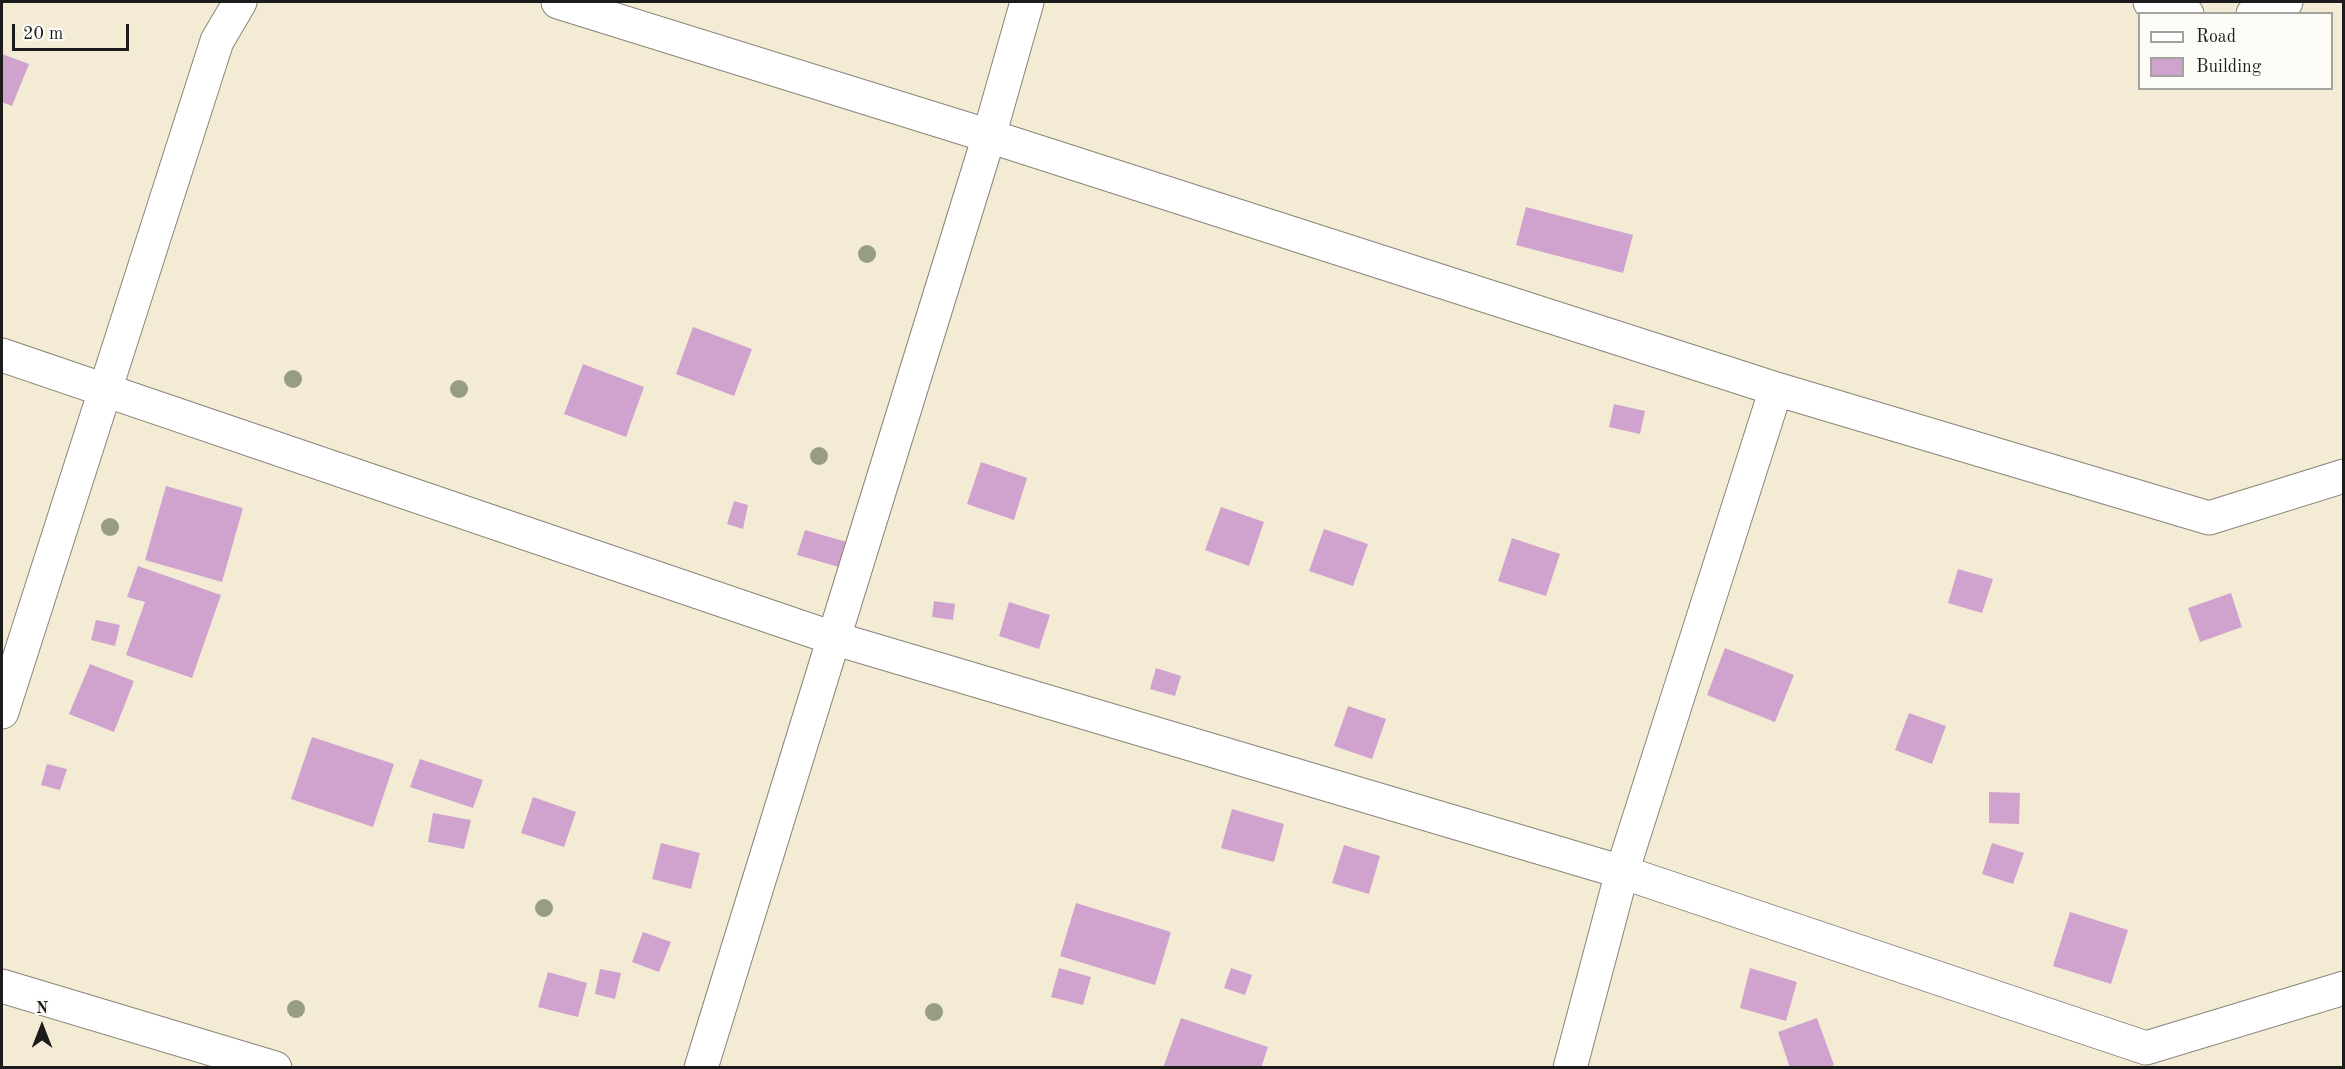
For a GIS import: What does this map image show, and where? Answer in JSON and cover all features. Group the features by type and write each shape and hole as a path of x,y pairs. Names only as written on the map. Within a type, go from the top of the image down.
{"street":[{"path":"2,712 217,41 240,2"},
{"path":"558,2 988,136 1776,389 2209,518 2343,476"},
{"path":"701,1068 988,136 1027,2"},
{"path":"2150,2 2181,12"},
{"path":"2258,12 2286,2"},
{"path":"2,355 833,638 1622,872 2146,1048 2343,988"},
{"path":"1570,1068 1622,872 1776,389"},
{"path":"2,986 275,1068"}],"building":[{"path":"2,54 29,64 12,106 2,102"},
{"path":"1526,207 1633,235 1623,273 1516,245"},
{"path":"693,327 752,349 734,396 676,374"},
{"path":"583,364 644,387 626,437 564,414"},
{"path":"1614,404 1645,411 1640,434 1609,427"},
{"path":"981,462 1027,478 1014,520 967,504"},
{"path":"166,486 243,508 222,582 145,560"},
{"path":"734,501 748,505 743,529 727,524"},
{"path":"1221,507 1264,522 1249,566 1205,550"},
{"path":"1324,529 1368,544 1353,586 1309,571"},
{"path":"805,530 854,544 846,569 797,555"},
{"path":"1512,538 1560,554 1546,596 1498,581"},
{"path":"138,566 221,595 192,678 126,655 145,602 127,597"},
{"path":"1958,569 1993,579 1982,613 1948,603"},
{"path":"2231,593 2242,627 2200,642 2188,608"},
{"path":"934,601 955,604 953,620 932,617"},
{"path":"1009,602 1050,615 1039,649 999,636"},
{"path":"96,620 120,625 115,646 91,640"},
{"path":"1725,648 1794,675 1775,722 1707,695"},
{"path":"90,664 134,681 114,732 69,714"},
{"path":"1156,668 1181,676 1175,696 1150,689"},
{"path":"1348,706 1386,719 1372,759 1334,746"},
{"path":"1909,713 1946,726 1932,764 1895,750"},
{"path":"312,737 394,764 373,827 291,799"},
{"path":"420,759 483,780 473,808 410,787"},
{"path":"47,764 67,769 60,790 41,785"},
{"path":"1989,792 2020,793 2019,824 1989,823"},
{"path":"533,797 576,812 564,847 521,833"},
{"path":"1232,809 1284,824 1274,862 1221,848"},
{"path":"433,813 471,820 464,849 428,842"},
{"path":"661,843 700,853 691,889 652,879"},
{"path":"1992,843 2024,853 2013,884 1982,874"},
{"path":"1344,845 1380,856 1369,894 1332,883"},
{"path":"1076,903 1171,932 1155,985 1060,956"},
{"path":"2070,912 2128,930 2111,984 2053,966"},
{"path":"643,932 671,942 659,972 632,962"},
{"path":"1059,968 1091,977 1083,1005 1051,997"},
{"path":"1231,968 1252,975 1245,995 1224,988"},
{"path":"1750,968 1797,982 1786,1021 1740,1008"},
{"path":"600,969 621,973 615,999 595,994"},
{"path":"548,972 587,983 578,1017 538,1007"},
{"path":"1181,1018 1268,1047 1261,1068 1163,1068"},
{"path":"1817,1018 1834,1065 1826,1068 1790,1068 1778,1032"}]}
